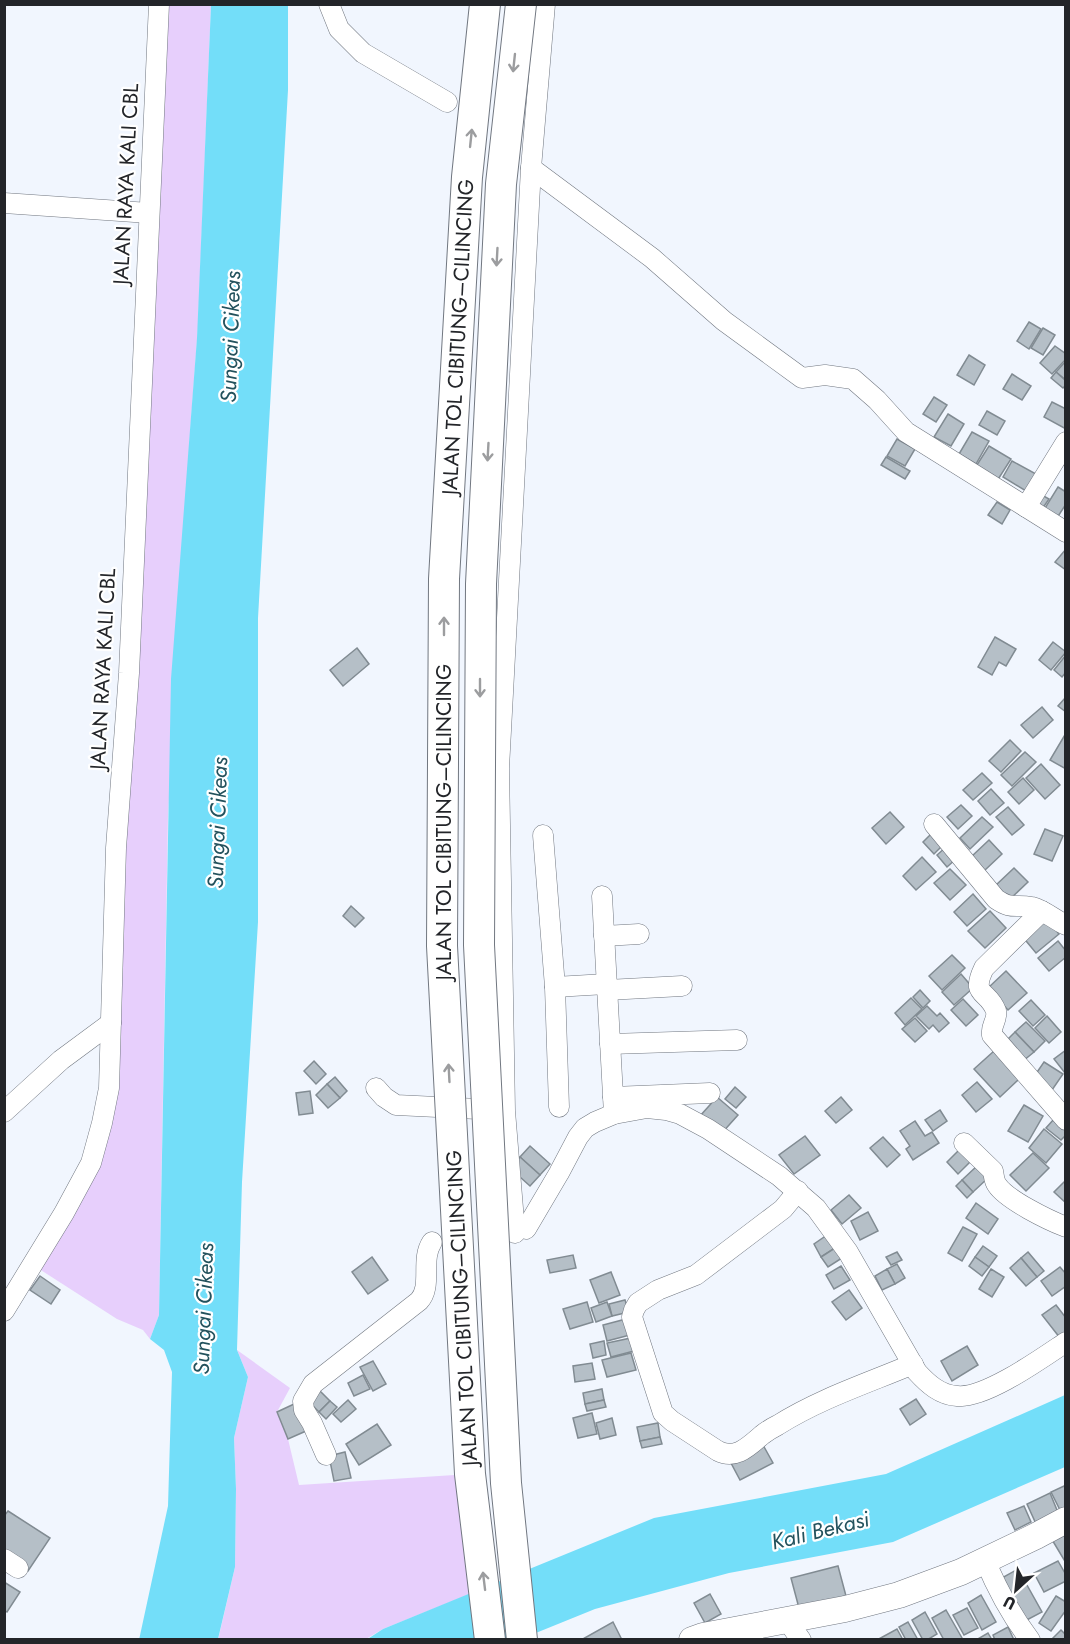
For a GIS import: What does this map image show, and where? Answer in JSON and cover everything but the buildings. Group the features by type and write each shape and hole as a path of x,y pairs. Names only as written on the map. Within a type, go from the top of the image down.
{"highway":[{"name":"JALAN TOL CIBITUNG–CILINCING","path":"485,4 467,177 444,579 442,946 470,1474 490,1640"},
{"name":"JALAN TOL CIBITUNG–CILINCING","path":"521,4 501,184 481,584 479,945 506,1483 522,1640"}],"main road":[{"path":"695,1639 794,1630 845,1609 899,1595 961,1572 1065,1520"}],"street":[{"name":"JALAN RAYA KALI CBL","path":"4,1311 64,1213 91,1163 109,1088 116,848 129,673 159,4"},
{"path":"329,4 339,29 363,53 447,102"},
{"path":"545,4 531,168 499,768 505,1111 521,1231 559,1173 578,1137 585,1128 613,1106 710,1093"},
{"path":"531,168 652,258 724,321 801,378 825,375 853,379 877,400 906,432 1065,532"},
{"path":"4,203 149,213"},
{"path":"1026,507 1065,442"},
{"path":"934,824 996,898 1006,906 1031,907 1042,911 1065,926"},
{"path":"543,835 555,987 560,1107"},
{"path":"602,896 613,1106"},
{"path":"1042,911 984,968 978,980 978,986 996,1011 991,1029 992,1035 1065,1120"},
{"path":"604,936 639,934"},
{"path":"555,987 682,986"},
{"path":"4,1112 61,1060 111,1023"},
{"path":"610,1044 736,1040"},
{"path":"376,1089 396,1105 505,1111"},
{"path":"613,1106 666,1110 680,1114 735,1146 798,1191 816,1208 834,1231 913,1364 926,1382 936,1389 957,1396 979,1393 1034,1363 1065,1342"},
{"path":"964,1143 993,1171 997,1186 1008,1196 1065,1227"},
{"path":"798,1191 783,1209 696,1275 658,1290 638,1303 632,1317 663,1413 718,1451 733,1454 747,1448 764,1434 799,1412 913,1364"},
{"path":"326,1455 304,1410 303,1401 307,1392 313,1384 425,1295 427,1250 432,1242"},
{"path":"985,1560 995,1586 1030,1640"}],"shaded area":[{"path":"167,5 211,5 198,327 168,816 159,1315 150,1339 143,1330 117,1319 33,1265 64,1213 109,1088"},
{"path":"237,1350 290,1388 277,1412 288,1439 299,1485 470,1474 485,1588 383,1629 366,1639 218,1640 235,1567 234,1438 248,1377"}],"water":[{"name":"Sungai Cikeas","path":"211,5 288,5 288,90 258,618 258,922 242,1182 237,1350 248,1377 234,1438 235,1567 218,1639 139,1640 168,1506 172,1372 164,1350 150,1339 159,1315 171,679 197,338"},
{"name":"Kali Bekasi","path":"1065,1395 1065,1467 893,1542 729,1573 595,1609 521,1639 366,1640 383,1629 654,1518 886,1474"}]}
